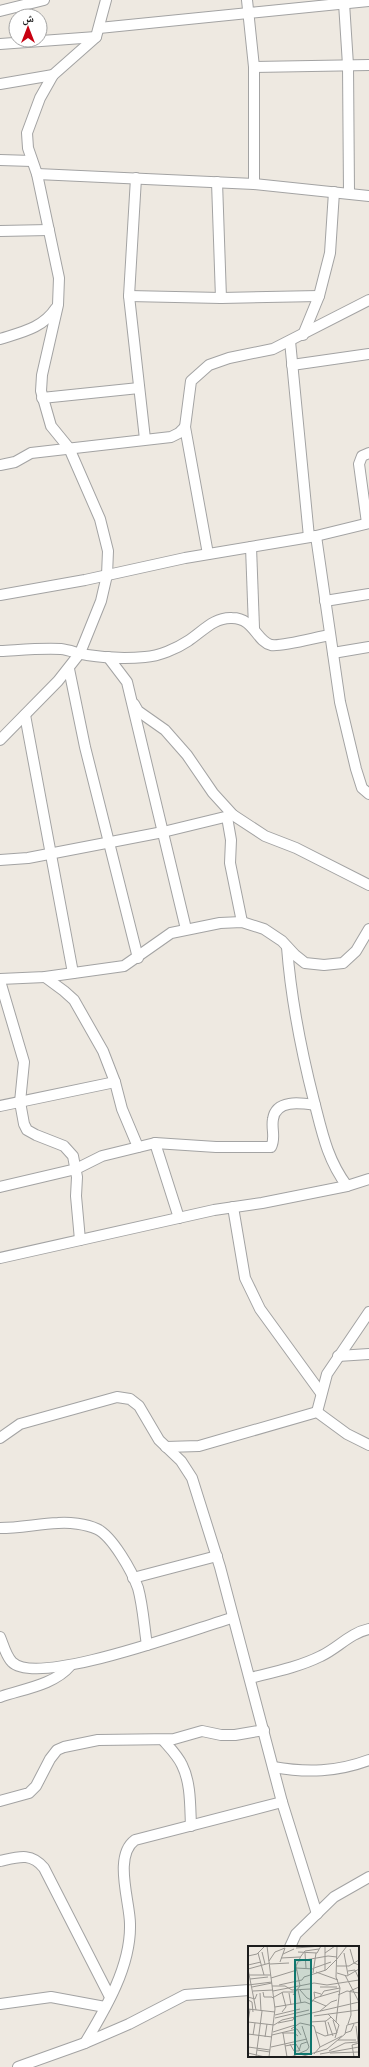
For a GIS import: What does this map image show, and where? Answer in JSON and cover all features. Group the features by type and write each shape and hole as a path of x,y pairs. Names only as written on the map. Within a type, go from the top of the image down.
{"street":[{"path":"0,10 44,0"},
{"path":"0,740 69,669 80,653 101,601 107,575 108,551 100,519 70,448 52,426 42,398 42,375 58,305 59,278 37,174 28,148 27,133 40,98 53,75 98,33 106,0"},
{"path":"247,0 254,67 254,184"},
{"path":"0,44 98,33 248,13 369,0"},
{"path":"344,3 348,65 349,193"},
{"path":"254,67 369,65"},
{"path":"0,84 53,75"},
{"path":"0,160 32,161"},
{"path":"37,174 254,184 369,196"},
{"path":"136,178 129,296 145,439"},
{"path":"217,182 221,298"},
{"path":"303,335 319,296 330,252 334,192"},
{"path":"0,231 49,230"},
{"path":"129,296 221,298 319,296"},
{"path":"208,554 184,427 191,381 209,365 228,358 273,348 303,335 369,300"},
{"path":"0,339 36,326 49,318 58,305"},
{"path":"290,341 312,537 326,601 340,702 356,769 362,788 369,794"},
{"path":"292,365 369,354"},
{"path":"42,398 139,388"},
{"path":"0,465 15,462 31,453 171,437 179,434 184,427"},
{"path":"0,595 208,554 312,537 368,523 359,464 362,456 369,454"},
{"path":"251,548 254,628"},
{"path":"326,601 369,594"},
{"path":"0,651 40,648 108,657 146,657 166,652 187,642 210,624 232,618 242,620 254,628 263,640 270,645 279,645 330,635"},
{"path":"333,653 369,648"},
{"path":"108,657 127,682 134,704 186,929"},
{"path":"69,669 85,747 138,958"},
{"path":"134,704 138,711 165,730 187,755 213,794 230,816 265,836 296,848 369,885"},
{"path":"25,715 52,853 73,973"},
{"path":"0,860 28,858 163,832 230,816"},
{"path":"230,816 230,863 242,922"},
{"path":"80,1240 76,1196 76,1168 73,1156 64,1146 27,1130 24,1124 20,1102 24,1062 0,980 45,977 124,966 138,958 161,938 171,932 220,923 242,922 264,929 305,962 324,965 343,963 356,951 369,929"},
{"path":"287,947 296,1025 315,1105 328,1154 336,1171 347,1186"},
{"path":"45,977 64,990 74,1000 109,1064 122,1109 138,1147"},
{"path":"0,1106 115,1082"},
{"path":"0,1187 76,1168 102,1156 155,1143 216,1147 271,1147 274,1142 273,1119 280,1108 293,1102 315,1105"},
{"path":"155,1143 179,1218"},
{"path":"0,1258 179,1218 347,1186 369,1179"},
{"path":"233,1207 245,1278 260,1309 320,1393"},
{"path":"317,1412 320,1393 327,1374 369,1312"},
{"path":"338,1356 369,1354"},
{"path":"0,1438 20,1424 117,1397 130,1399 138,1406 166,1447 181,1461 192,1478 217,1556 232,1618 250,1678 282,1802 317,1914"},
{"path":"317,1412 347,1434 369,1445"},
{"path":"166,1447 199,1446 317,1412"},
{"path":"0,1528 26,1528 58,1523 86,1525 98,1529 107,1537 120,1554 138,1588 147,1645"},
{"path":"133,1578 217,1556"},
{"path":"0,1637 12,1662 18,1665 32,1668 70,1666 147,1645 232,1618"},
{"path":"250,1678 298,1666 334,1650 351,1635 369,1630"},
{"path":"0,1697 55,1679 65,1673 70,1666"},
{"path":"0,1801 29,1793 36,1786 50,1759 57,1750 64,1746 98,1740 163,1740 184,1737 202,1731 235,1735 264,1730"},
{"path":"163,1740 182,1764 185,1771 188,1784 191,1826"},
{"path":"274,1767 305,1772 339,1770 369,1760"},
{"path":"85,2043 106,2007 128,1949 130,1924 124,1869 126,1848 135,1840 282,1802"},
{"path":"0,1861 27,1856 38,1860 44,1868 110,1997"},
{"path":"290,1946 296,1934 334,1897 369,1877"},
{"path":"18,2067 85,2043 129,2024 185,1995 248,1990"},
{"path":"0,2004 52,1997 106,2007"}]}
